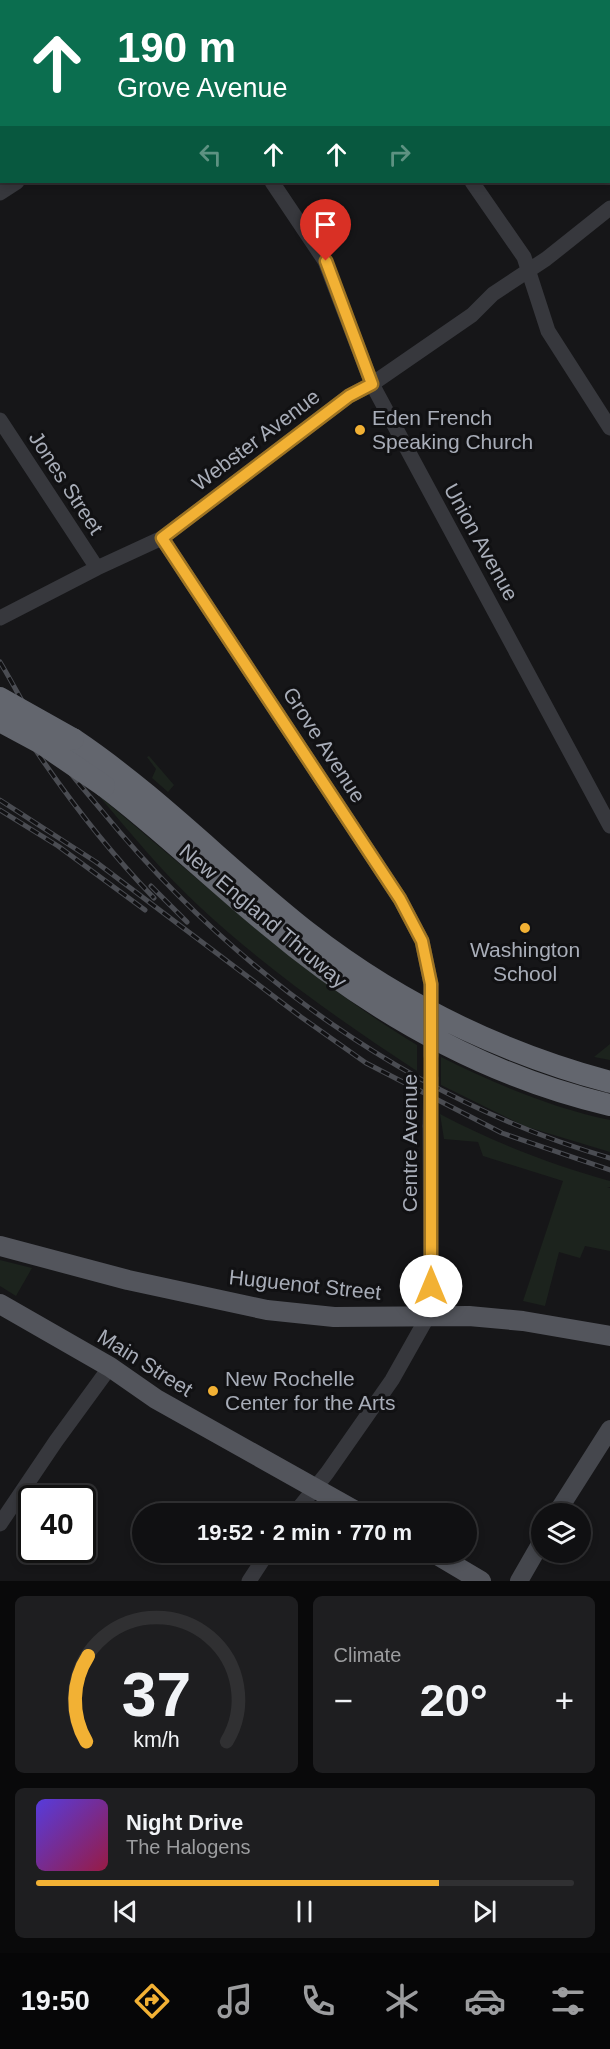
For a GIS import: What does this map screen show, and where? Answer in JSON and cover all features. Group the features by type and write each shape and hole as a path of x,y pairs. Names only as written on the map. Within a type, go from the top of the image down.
{"highway":[{"name":"New England Thruway","path":"0,698 73,739 147,794 306,931 368,976 432,1014 501,1047 610,1082"},
{"name":"New England Thruway","path":"0,721 57,754 104,786 164,834 294,947 388,1013 445,1046 490,1066 562,1092 610,1105"}],"main road":[{"name":"Huguenot Street","path":"0,1246 128,1280 267,1310 334,1317 469,1316 523,1321 610,1336"},
{"name":"Main Street","path":"0,1304 110,1367 156,1399 341,1503"},
{"path":"563,1503 610,1429"},
{"path":"519,1581 531,1560"},
{"path":"451,1563 481,1581"}],"street":[{"path":"0,193 15,183"},
{"name":"Union Avenue","path":"273,183 333,276 372,384 610,826"},
{"path":"473,183 524,257 548,331 610,428"},
{"name":"Webster Avenue","path":"0,618 97,568 162,538 349,396 372,384 472,315 493,294 546,260 610,208"},
{"name":"Jones Street","path":"0,420 97,568"},
{"name":"Grove Avenue","path":"162,538 400,899 422,941 431,984"},
{"name":"Centre Avenue","path":"302,1503 392,1380 428,1316 431,1304 431,984"},
{"path":"0,1524 110,1367"},
{"path":"249,1581 261,1563"}],"shaded area":[{"path":"149,756 174,785 168,792 152,778 156,769 147,757"},
{"path":"99,796 293,958 374,1018 417,1045 417,1071 306,994 226,931 174,882"},
{"path":"610,1044 610,1060 594,1057"},
{"path":"441,1057 523,1094 566,1109 610,1120 610,1152 524,1126 441,1085"},
{"path":"440,1114 523,1152 610,1181 610,1187 607,1187 610,1188 610,1251 585,1246 580,1258 559,1252 545,1306 523,1301 563,1181 483,1156 478,1142 444,1139"},
{"path":"0,1260 32,1268 16,1296 0,1286"}],"railway":[{"path":"0,662 48,743 102,811 153,869 209,925 268,976 330,1023 396,1065 465,1102 536,1133 610,1158"},
{"path":"0,695 72,801 111,851 154,898"},
{"path":"0,800 96,862 301,1017 366,1063 502,1133 610,1170"},
{"path":"0,810 58,846 145,910"},
{"path":"151,886 187,922"}],"place":[{"name":"Eden French Speaking Church","path":"360,430"},
{"name":"Washington School","path":"525,928"},
{"name":"New Rochelle Center for the Arts","path":"213,1391"}],"route":[{"path":"326,261 372,384 349,396 162,538 171,555 400,899 422,941 430,969 431,984 431,1286"}]}
